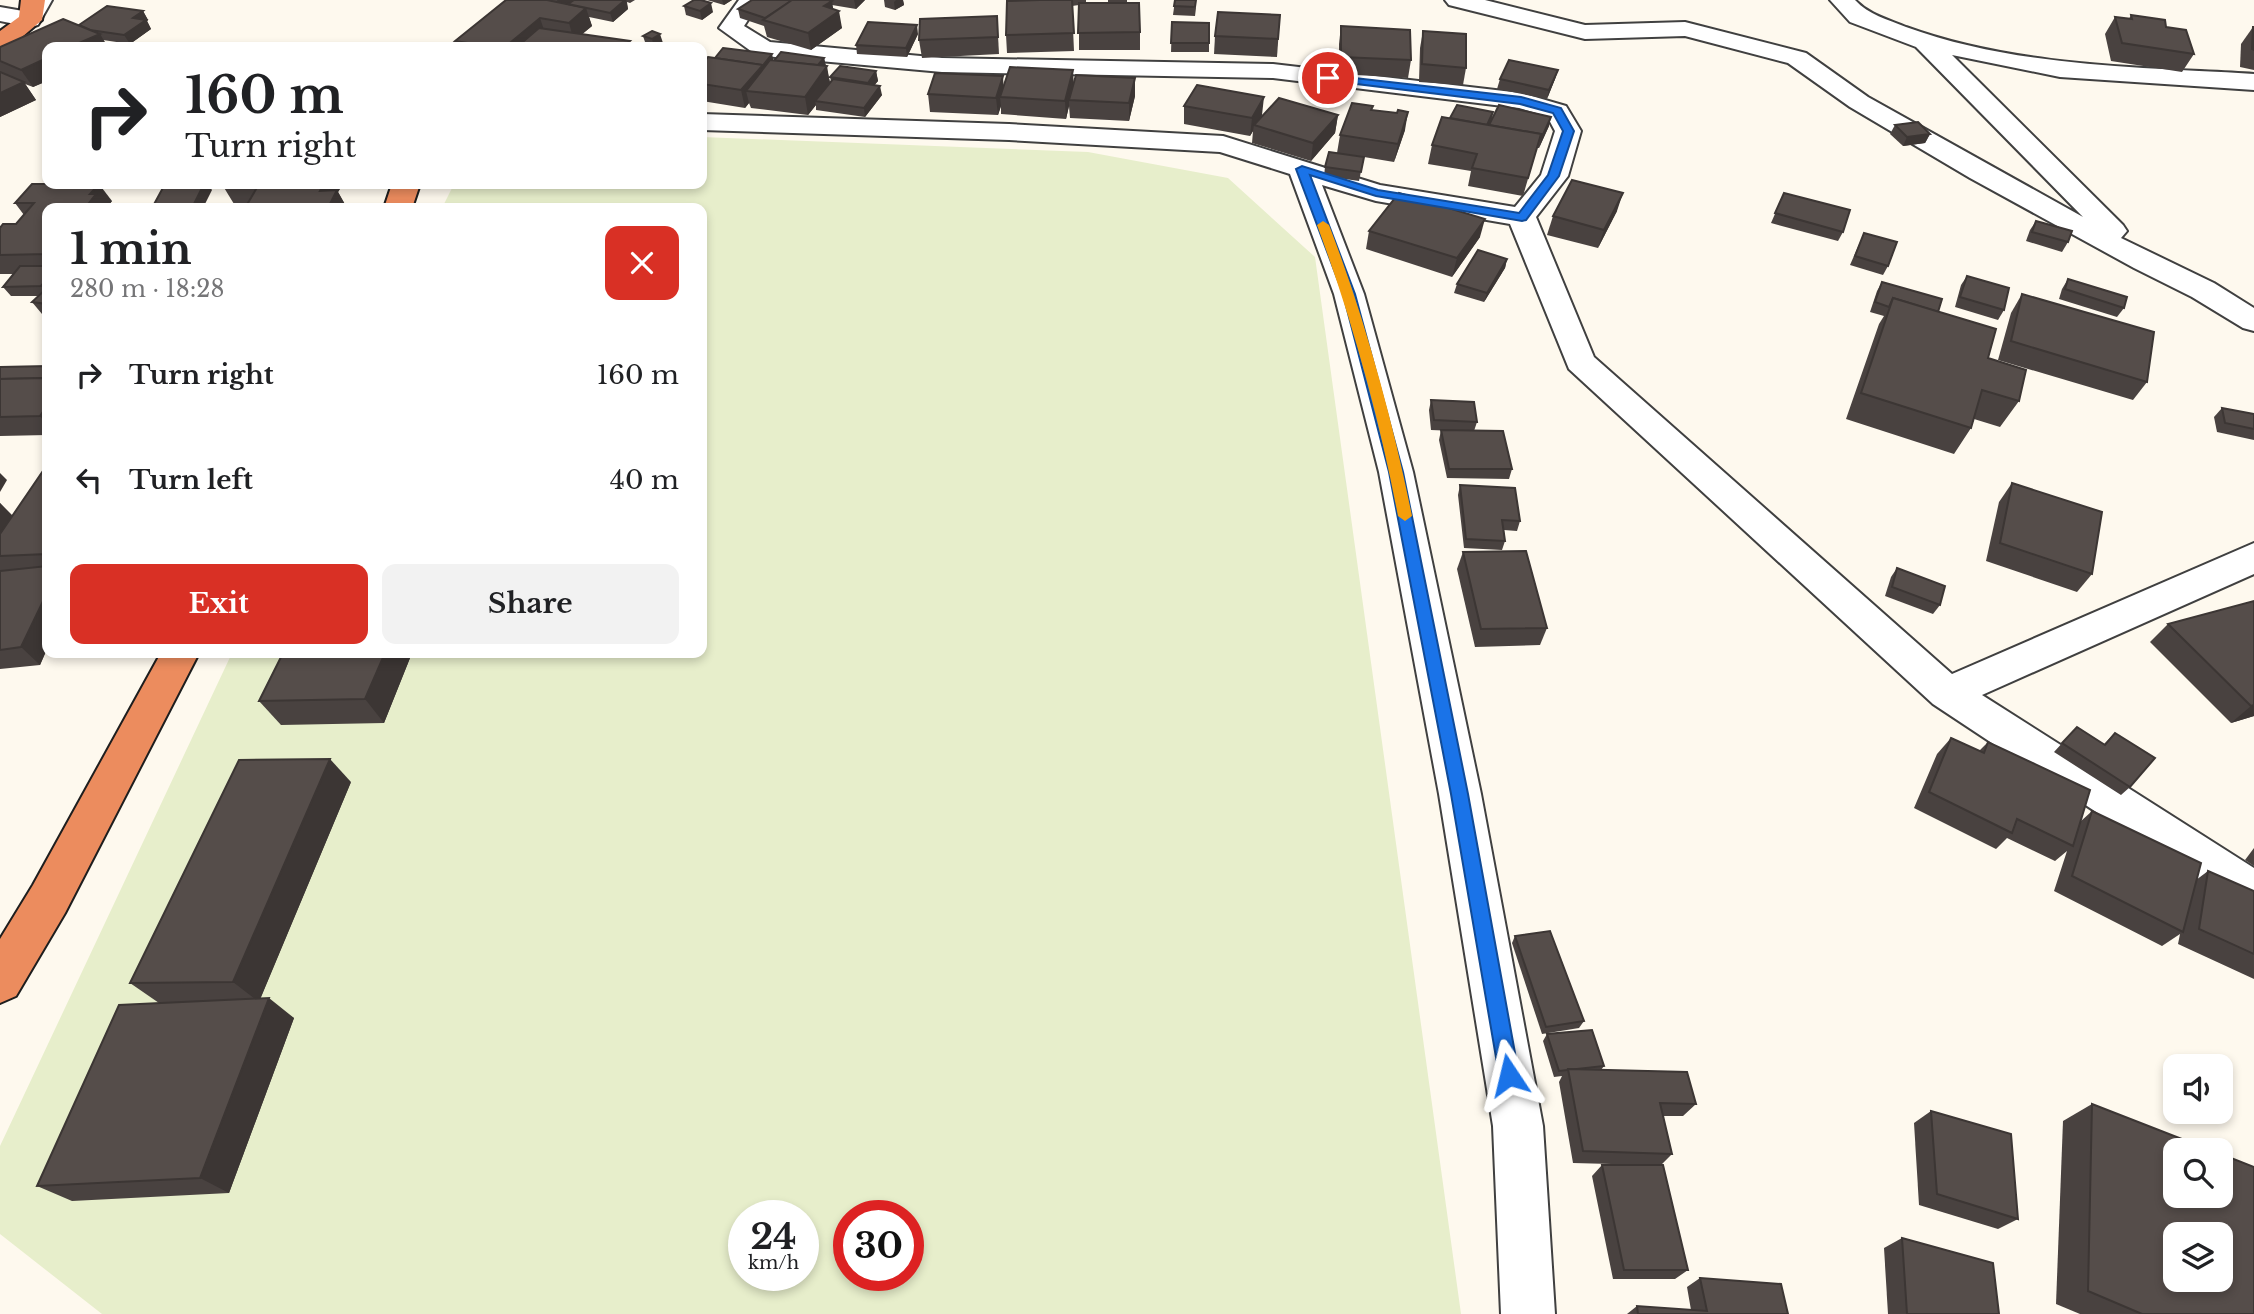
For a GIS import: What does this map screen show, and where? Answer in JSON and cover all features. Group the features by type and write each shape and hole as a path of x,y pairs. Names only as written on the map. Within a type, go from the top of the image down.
{"highway":[{"path":"0,43 34,7"},
{"path":"0,981 49,899 177,658"}],"street":[{"path":"756,0 746,6 731,28 764,49 943,65 1273,71 1521,101 1557,111 1568,131 1554,176 1522,217"},
{"path":"1457,0 1585,32 1685,29 1797,58 1859,102 2144,262 2203,290 2254,321"},
{"path":"1842,0 1858,17 1925,42 2060,70 2254,82"},
{"path":"0,13 34,7"},
{"path":"1925,42 2144,262"},
{"path":"707,122 1009,132 1223,144 1376,193 1522,217"},
{"path":"1302,169 1349,294 1396,472 1460,794 1518,1126 1528,1314"},
{"path":"1522,217 1580,362 1947,694 2254,892"},
{"path":"2203,290 2254,300"},
{"path":"1947,694 2247,562 2254,556"}],"green space":[{"path":"707,137 1088,152 1228,178 1315,257 1461,1314 102,1314 0,1234 0,1146 230,658 707,658 707,203 444,203 452,189 707,189"}],"building":[{"path":"506,0 547,0 586,8 569,23 540,18 511,42 455,41"},
{"path":"574,0 625,0 610,13 568,4"},
{"path":"694,0 711,3 700,11 684,6"},
{"path":"752,0 793,0 765,18 738,9"},
{"path":"792,0 828,0 832,1 824,6 839,11 808,33 763,20"},
{"path":"1072,0 1074,33 1006,35 1007,1"},
{"path":"1175,0 1196,0 1195,7 1174,6"},
{"path":"1079,3 1139,3 1140,32 1078,33"},
{"path":"107,6 143,11 133,18 146,20 124,35 90,30 79,25"},
{"path":"1218,12 1280,15 1278,39 1215,36"},
{"path":"2131,15 2165,20 2166,27 2186,30 2194,54 2122,43 2115,17 2132,19"},
{"path":"997,16 998,37 919,40 920,19"},
{"path":"63,19 100,34 82,42 42,42 42,60 21,70 0,61 0,47"},
{"path":"868,22 917,25 906,48 856,45"},
{"path":"1172,22 1209,23 1209,43 1171,43"},
{"path":"1341,26 1410,30 1411,60 1341,57"},
{"path":"2254,27 2254,50 2252,49"},
{"path":"539,28 630,41 629,42 523,42"},
{"path":"652,31 660,34 652,39 643,36"},
{"path":"1423,31 1466,34 1466,68 1422,64"},
{"path":"723,48 772,54 761,68 763,65 715,58"},
{"path":"781,52 824,58 818,65 774,61"},
{"path":"707,58 763,65 741,90 707,85"},
{"path":"770,60 827,66 805,97 746,91"},
{"path":"1509,60 1558,70 1549,90 1500,79"},
{"path":"840,66 876,71 868,83 830,77"},
{"path":"1010,67 1073,70 1065,101 1000,97"},
{"path":"0,72 24,82 0,93"},
{"path":"935,73 1003,76 996,98 928,94"},
{"path":"1076,75 1135,78 1129,103 1069,100"},
{"path":"833,79 880,86 864,108 815,101"},
{"path":"1197,85 1264,97 1252,118 1184,106"},
{"path":"1279,98 1338,115 1313,143 1254,125"},
{"path":"1352,103 1373,106 1371,110 1408,112 1398,144 1340,135"},
{"path":"1457,105 1493,112 1487,125 1450,118"},
{"path":"1499,105 1551,117 1541,139 1541,134 1489,125"},
{"path":"1442,117 1541,134 1528,178 1472,168 1477,154 1432,145"},
{"path":"1918,122 1930,134 1907,137 1895,125"},
{"path":"1329,152 1364,157 1361,172 1325,167"},
{"path":"1572,180 1623,193 1604,230 1553,216"},
{"path":"32,184 42,184 42,189 94,189 90,194 96,194 89,203 42,203 42,254 0,255 0,228 3,224 16,224 34,203 15,203"},
{"path":"162,189 202,189 194,203 155,203"},
{"path":"256,189 337,190 330,203 248,203"},
{"path":"1399,193 1485,219 1457,258 1369,231"},
{"path":"1784,193 1850,210 1843,232 1775,213"},
{"path":"2036,221 2072,231 2068,242 2032,232"},
{"path":"1864,233 1897,242 1888,266 1855,256"},
{"path":"1478,250 1507,259 1487,293 1457,284"},
{"path":"20,266 42,266 41,286 3,287"},
{"path":"1967,276 2009,288 2004,310 1960,297"},
{"path":"2068,279 2127,297 2124,308 2065,289"},
{"path":"1882,282 1942,299 1938,312 1893,298 1889,307 1875,302"},
{"path":"42,293 42,303 32,302"},
{"path":"2022,294 2154,332 2147,382 2011,341"},
{"path":"1893,298 1996,329 1988,358 2026,370 2019,401 1982,390 1971,428 1861,393"},
{"path":"42,366 42,378 0,379 0,367"},
{"path":"42,378 40,416 0,417 0,379"},
{"path":"1431,400 1474,402 1477,422 1434,420"},
{"path":"2222,408 2254,414 2254,429 2225,423"},
{"path":"1441,430 1503,431 1512,469 1449,469"},
{"path":"42,472 42,554 0,556 0,534"},
{"path":"2012,483 2102,512 2092,574 2000,543"},
{"path":"1460,485 1515,488 1520,521 1502,520 1505,541 1466,539"},
{"path":"1526,551 1547,628 1481,629 1463,552"},
{"path":"42,567 42,603 21,647 0,650 0,571"},
{"path":"1897,568 1945,586 1940,605 1892,587"},
{"path":"2254,601 2254,705 2251,706 2168,624"},
{"path":"280,658 383,658 365,699 259,701"},
{"path":"2077,727 2105,745 2115,733 2155,758 2130,787 2062,743"},
{"path":"1951,738 1984,753 1988,742 2090,790 2073,846 2017,819 2012,833 1929,792"},
{"path":"330,759 233,982 130,983 239,760"},
{"path":"2092,811 2201,863 2183,932 2072,876"},
{"path":"2208,871 2254,891 2254,954 2199,929"},
{"path":"1550,931 1584,1021 1546,1027 1515,936"},
{"path":"269,998 200,1178 37,1186 119,1005"},
{"path":"1592,1030 1604,1066 1559,1071 1547,1034"},
{"path":"1568,1069 1687,1072 1696,1104 1660,1103 1672,1154 1583,1151"},
{"path":"2092,1104 2179,1138 2163,1138 2163,1208 2233,1208 2233,1159 2254,1167 2254,1314 2142,1314 2088,1291"},
{"path":"1931,1111 2011,1134 2018,1219 1937,1194"},
{"path":"1602,1165 1663,1165 1688,1270 1624,1270"},
{"path":"1902,1238 1993,1263 1999,1314 1907,1314"},
{"path":"1700,1278 1781,1284 1788,1314 1638,1314 1637,1306 1707,1311"}],"slow traffic":[{"path":"1323,225 1349,294 1405,516"}],"route":[{"path":"1328,78 1521,101 1557,111 1568,131 1554,176 1522,217 1376,193 1302,169 1349,294 1396,472 1460,794 1509,1075"}]}
